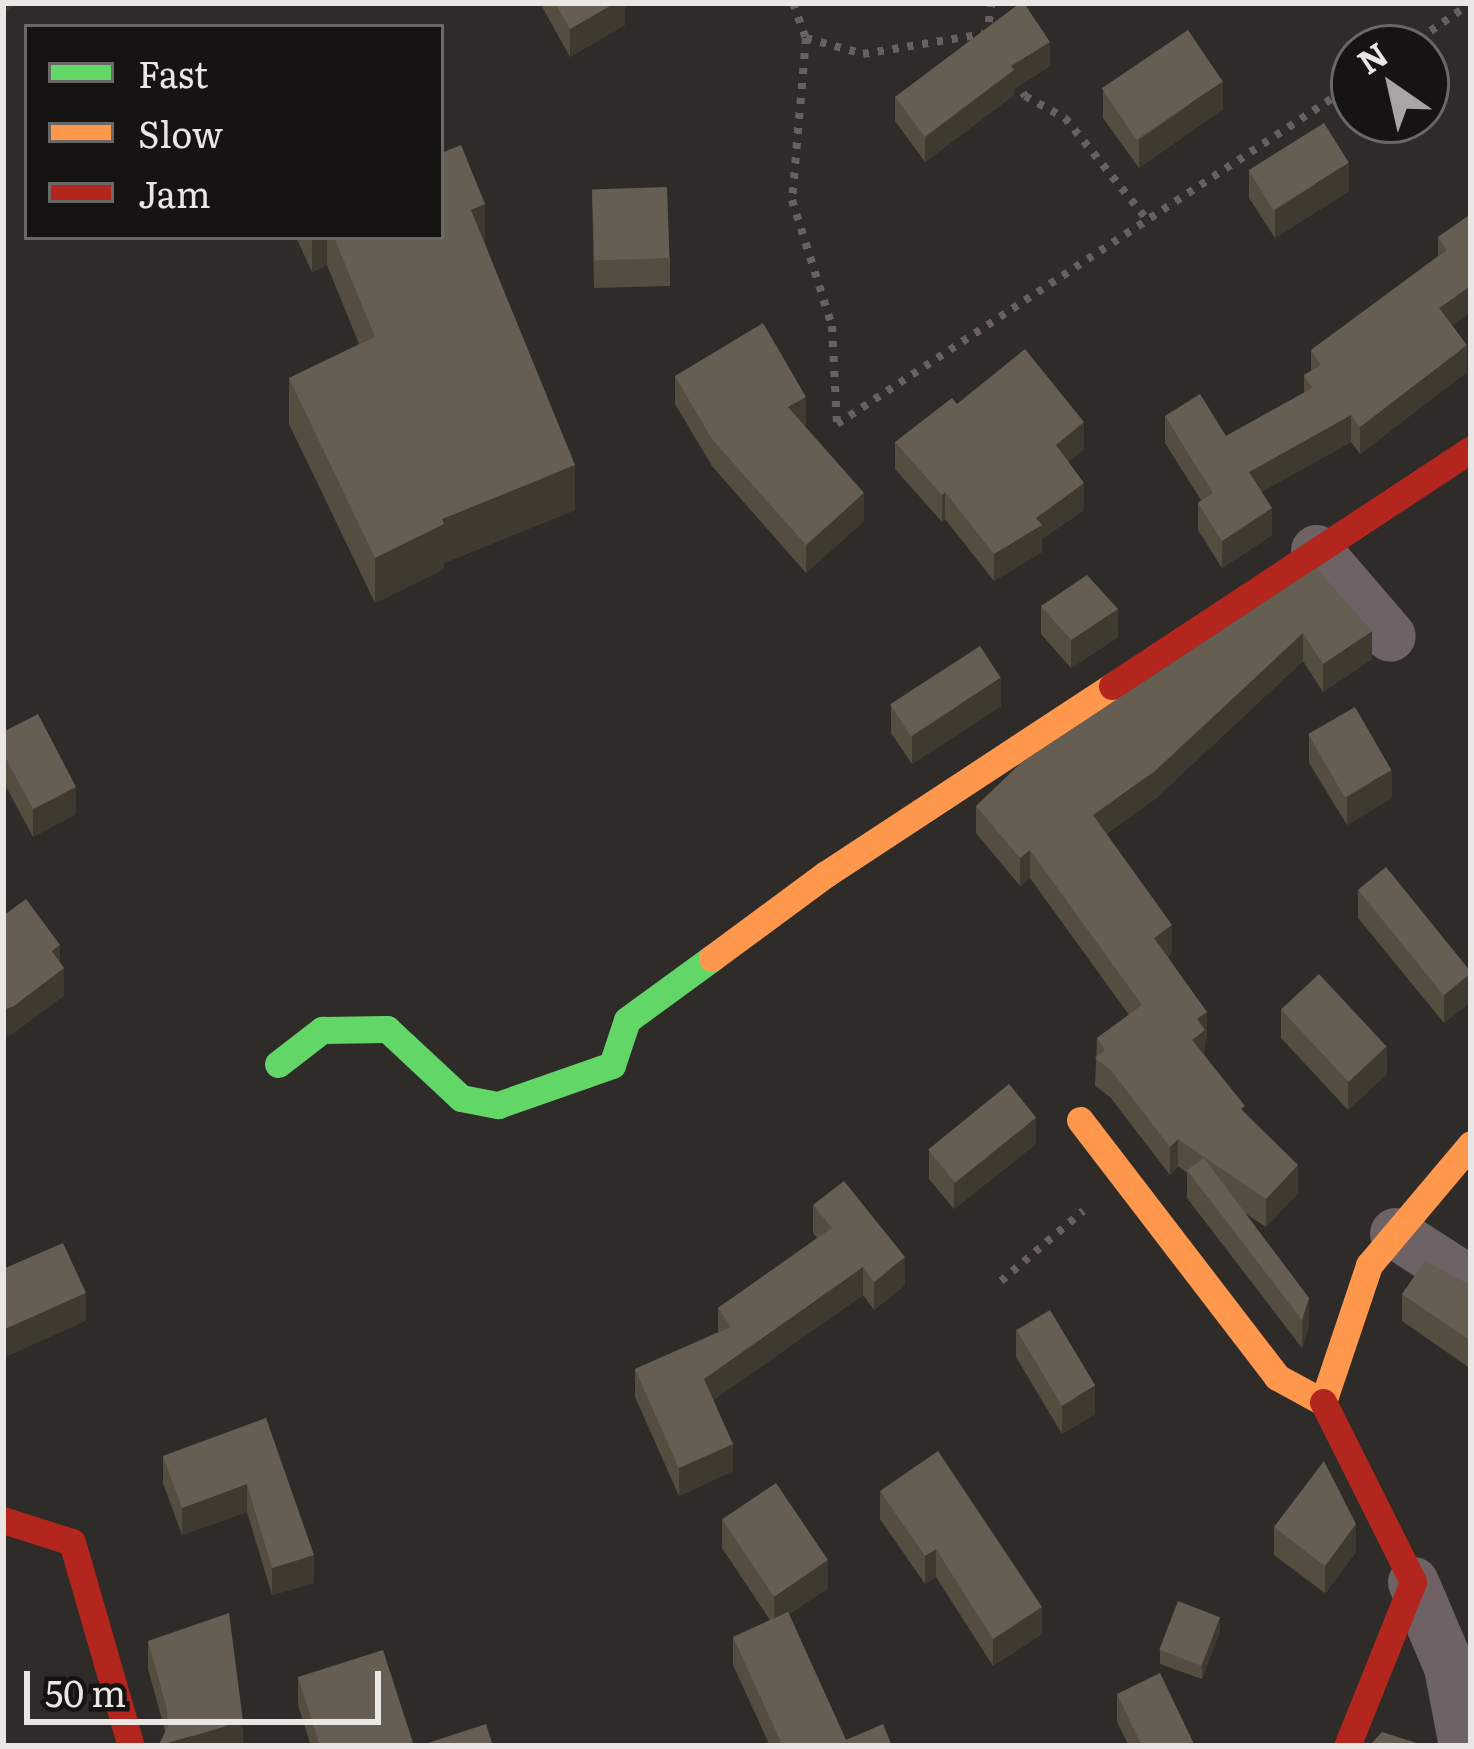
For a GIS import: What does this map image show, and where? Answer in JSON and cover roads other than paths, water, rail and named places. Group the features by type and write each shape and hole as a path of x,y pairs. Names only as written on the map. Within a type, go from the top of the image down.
{"street":[{"path":"278,1064 322,1030 387,1029 461,1098 498,1106 612,1065 627,1021 826,874 1471,449"},
{"path":"1316,550 1390,636"},
{"path":"1080,1120 1277,1377 1324,1402 1450,1667 1464,1746"},
{"path":"1324,1402 1369,1265 1471,1144"},
{"path":"1395,1233 1471,1282"},
{"path":"3,1520 72,1542 131,1746"},
{"path":"1346,1746 1413,1582"}]}
